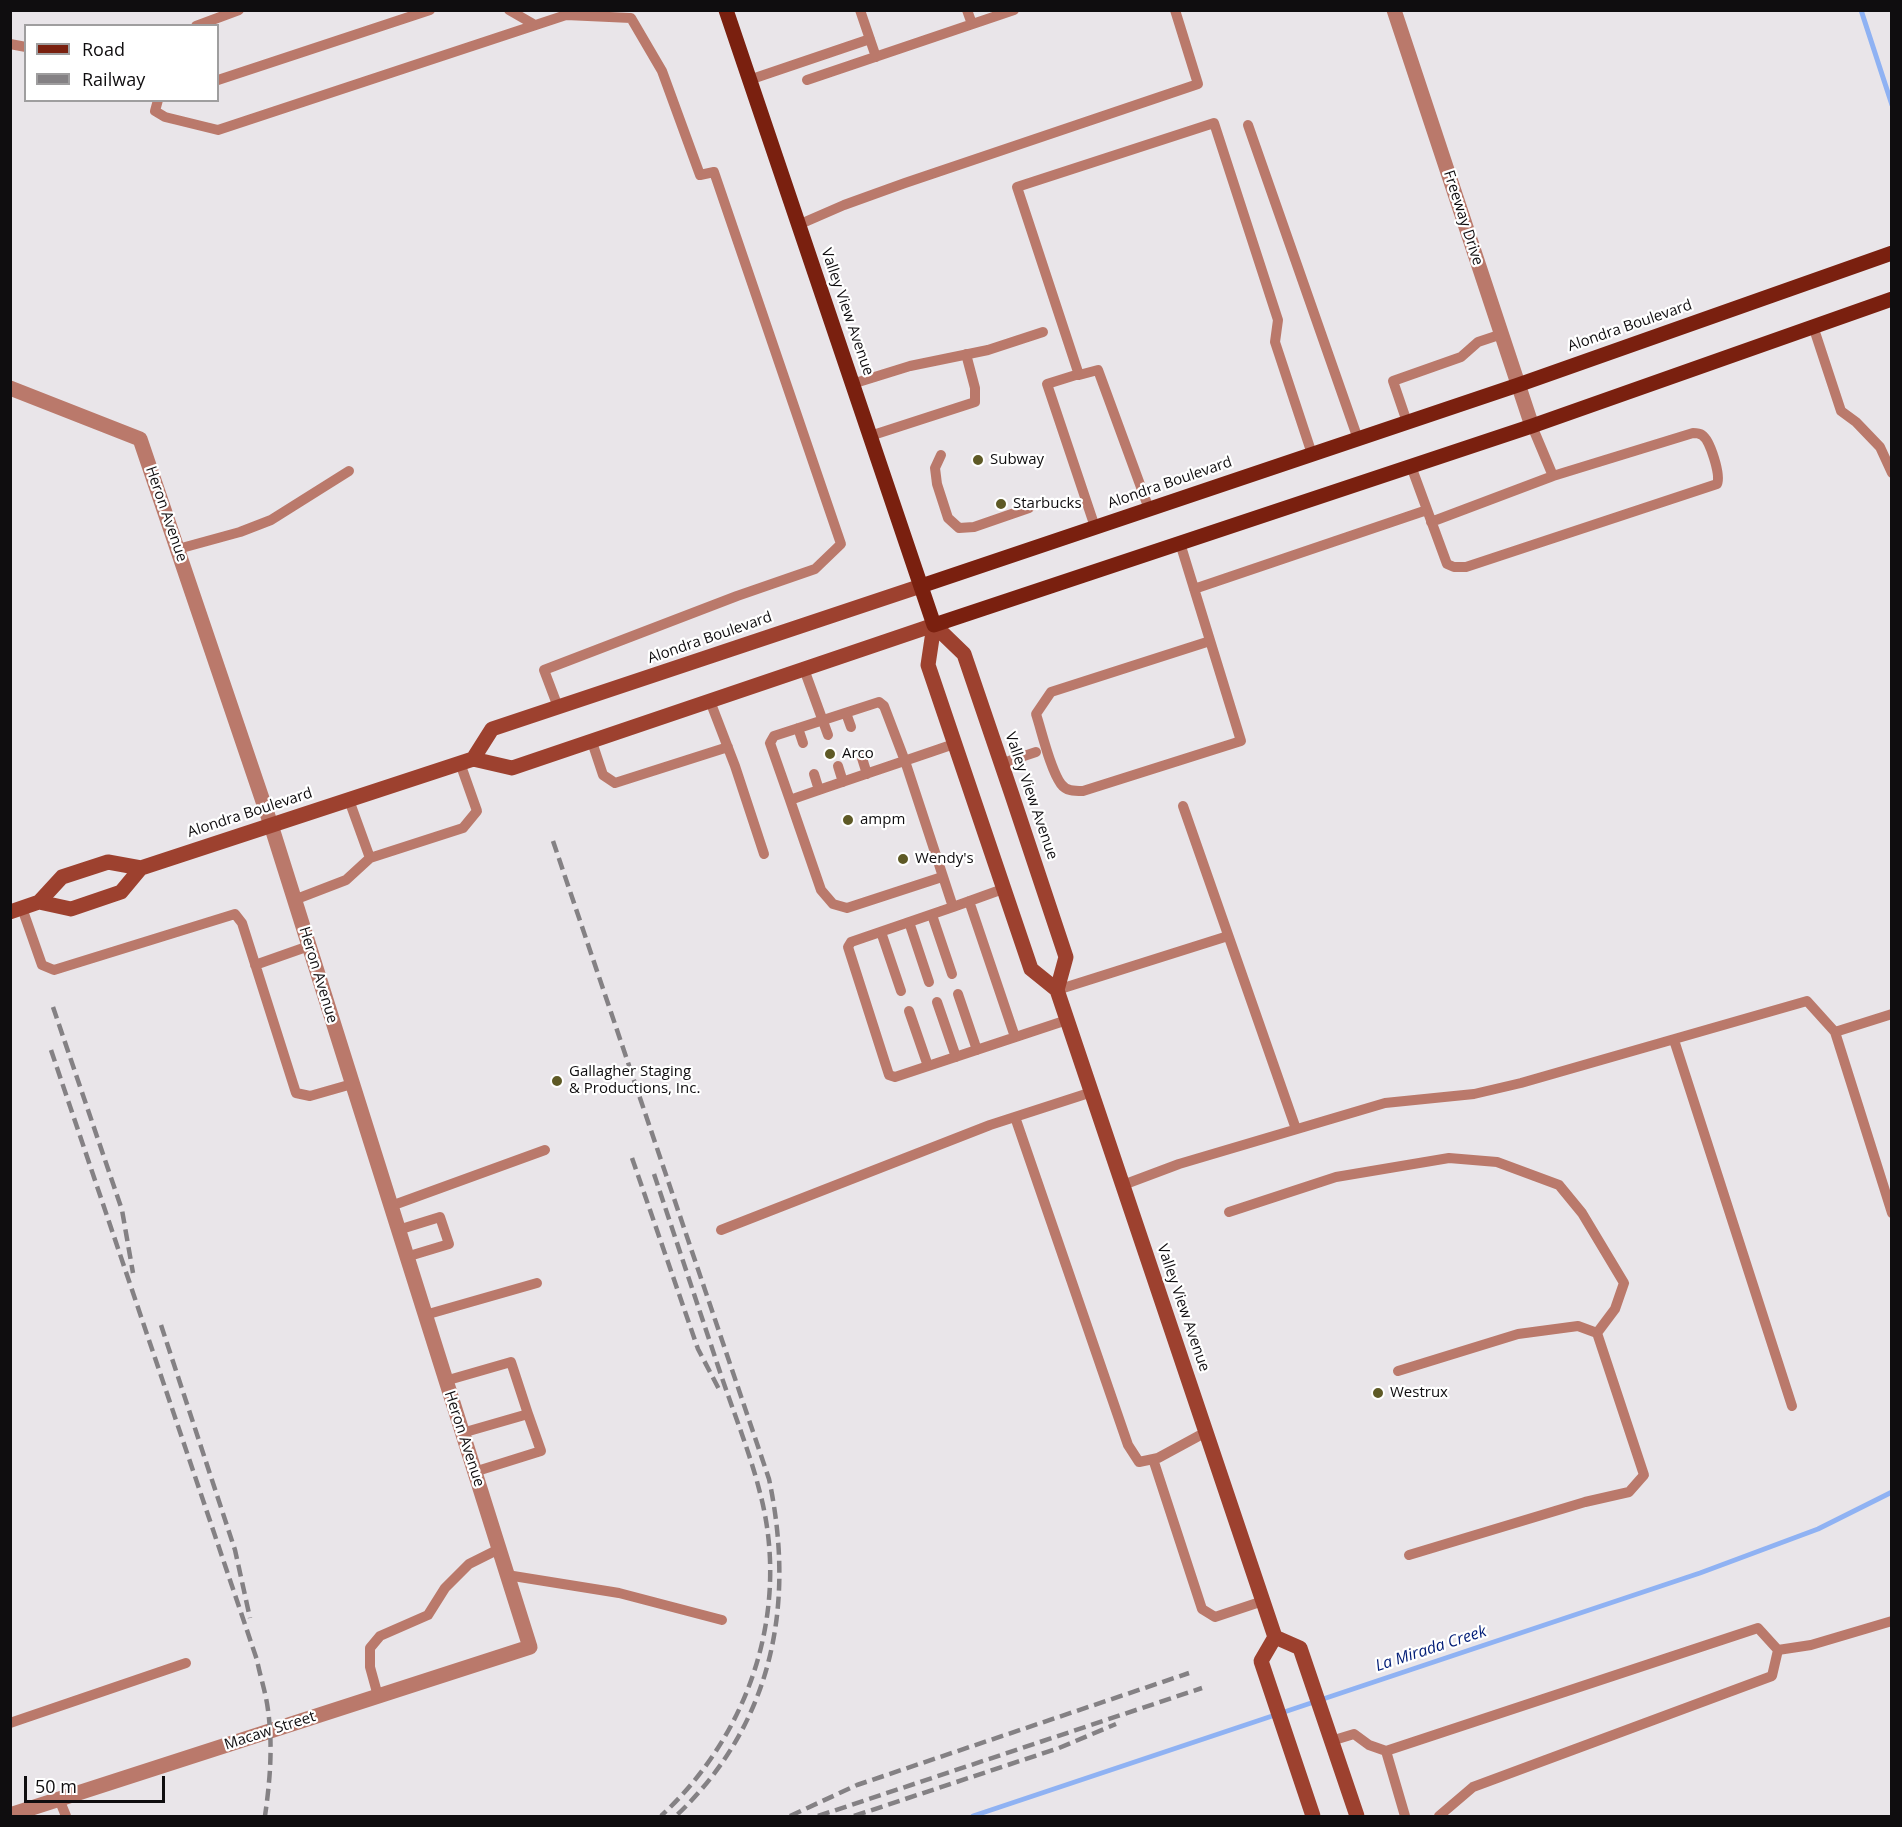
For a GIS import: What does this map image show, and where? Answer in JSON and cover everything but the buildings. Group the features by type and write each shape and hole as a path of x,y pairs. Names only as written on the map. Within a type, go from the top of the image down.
{"main road":[{"name":"Valley View Avenue","path":"726,10 934,625 928,665 954,744 1030,969 1057,990"},
{"name":"Alondra Boulevard","path":"16,910 39,902 62,877 108,862 141,868 467,761 492,729 1518,385 1892,253"},
{"path":"467,761 512,768 1532,426 1888,300"},
{"name":"Valley View Avenue","path":"934,625 964,654 1008,784 1066,957 1057,990 1275,1637"},
{"path":"39,902 71,909 81,906 121,892 141,868"},
{"path":"1313,1816 1261,1661 1275,1637 1300,1648 1357,1816"}],"street":[{"name":"Freeway Drive","path":"1394,10 1532,426"},
{"name":"Heron Avenue","path":"10,388 140,439 271,825 530,1647"},
{"name":"Macaw Street","path":"10,1815 530,1647"}],"lane":[{"path":"201,24 239,10"},
{"path":"219,80 430,10"},
{"path":"509,10 535,26"},
{"path":"860,10 876,57"},
{"path":"967,10 972,24"},
{"path":"807,80 1014,10"},
{"path":"798,225 844,205 905,183 1198,84 1175,10"},
{"path":"158,102 155,111 165,117 218,130 566,15 631,18 662,71 700,175 714,172 841,544 815,569 737,596 544,670 558,707"},
{"path":"749,80 870,39"},
{"path":"1079,374 1017,187 1214,123 1278,320 1275,342 1312,454"},
{"path":"1248,125 1358,439"},
{"path":"1813,327 1841,411 1856,422 1880,447 1892,473"},
{"path":"852,384 910,366 988,350 1043,332"},
{"path":"1407,422 1393,381 1461,357 1478,342 1502,334"},
{"path":"870,436 975,402 975,387 966,354"},
{"path":"1095,527 1047,384 1098,370 1149,509"},
{"path":"1532,426 1553,476"},
{"path":"1411,466 1431,522 1447,564 1454,567 1466,567 1717,484 1719,479 1707,440 1702,435 1693,433 1553,476 1431,522"},
{"path":"941,455 936,468 937,484 948,518 959,528 974,527 1029,508"},
{"path":"178,549 240,532 271,520 349,471"},
{"path":"1194,590 1427,510"},
{"path":"1180,543 1241,741 1083,791 1070,791 1061,785 1036,714 1051,692 1210,641"},
{"path":"804,669 828,735"},
{"path":"710,701 764,854"},
{"path":"942,877 847,908 833,904 821,890 770,742 774,736 879,702 884,706 905,761 953,907"},
{"path":"846,712 851,727"},
{"path":"798,728 803,743"},
{"path":"592,742 603,775 615,783 728,747"},
{"path":"790,800 954,744"},
{"path":"1009,761 1036,752"},
{"path":"862,758 867,774"},
{"path":"294,900 346,880 370,858 463,828 477,811 467,761"},
{"path":"838,766 843,782"},
{"path":"814,774 819,790"},
{"path":"349,800 370,858"},
{"path":"1183,806 1296,1129"},
{"path":"1004,889 851,942 848,947 889,1075 895,1077 1067,1020"},
{"path":"969,901 1015,1037"},
{"path":"16,910 42,965 54,970 235,914 242,923 296,1093 310,1096 352,1084"},
{"path":"932,915 951,974"},
{"path":"909,922 929,982"},
{"path":"880,932 901,991"},
{"path":"1057,990 1228,936"},
{"path":"255,964 309,946"},
{"path":"958,994 977,1050"},
{"path":"1123,1185 1179,1164 1385,1103 1473,1094 1511,1085 1807,1001 1836,1032 1892,1213"},
{"path":"937,1002 956,1057"},
{"path":"909,1011 928,1066"},
{"path":"1836,1032 1892,1014"},
{"path":"1674,1040 1792,1406"},
{"path":"721,1230 1015,1117 1092,1092"},
{"path":"1015,1117 1128,1445 1139,1462 1153,1459 1206,1432"},
{"path":"391,1206 545,1150"},
{"path":"1229,1212 1336,1177 1449,1158 1497,1162 1559,1185 1582,1213 1624,1283 1615,1309 1597,1333"},
{"path":"398,1230 440,1217 448,1244 406,1257"},
{"path":"425,1315 537,1283"},
{"path":"1398,1371 1518,1334 1578,1326 1597,1333"},
{"path":"1409,1555 1585,1502 1629,1492 1644,1475 1597,1333"},
{"path":"446,1381 511,1362 541,1451 474,1472"},
{"path":"462,1433 528,1414"},
{"path":"1153,1459 1202,1609 1215,1617 1263,1601"},
{"path":"378,1696 370,1667 370,1648 380,1636 428,1615 445,1588 469,1564 499,1549"},
{"path":"507,1575 618,1593 722,1620"},
{"path":"1778,1650 1811,1645 1892,1621"},
{"path":"1329,1735 1354,1734 1369,1745 1386,1751 1758,1628 1778,1650"},
{"path":"1439,1816 1473,1787 1772,1676 1778,1650"},
{"path":"10,1723 186,1663"},
{"path":"1386,1751 1405,1816"},
{"path":"59,1799 66,1816"}],"waterway":[{"path":"1861,10 1892,105"},
{"name":"La Mirada Creek","path":"973,1816 1700,1573 1818,1529 1892,1492"}],"railway":[{"path":"553,841 769,1479 777,1526 779,1572 777,1617 769,1661 755,1703 735,1743 709,1781 676,1816"},
{"path":"53,1007 122,1210 133,1273"},
{"path":"51,1050 257,1660 270,1723 271,1750 265,1816"},
{"path":"632,1158 698,1349 721,1393"},
{"path":"654,1174 755,1474 768,1534 770,1579 766,1623 756,1666 740,1708 718,1747 692,1783 661,1816"},
{"path":"161,1325 235,1550 250,1618"},
{"path":"790,1816 857,1785 1189,1673"},
{"path":"818,1816 1202,1688"},
{"path":"854,1816 1059,1748 1116,1724"}],"place":[{"name":"Subway","path":"978,460"},
{"name":"Starbucks","path":"1001,504"},
{"name":"Arco","path":"830,754"},
{"name":"ampm","path":"848,820"},
{"name":"Wendy's","path":"903,859"},
{"name":"Gallagher Staging & Productions, Inc.","path":"557,1081"},
{"name":"Westrux","path":"1378,1393"}]}
